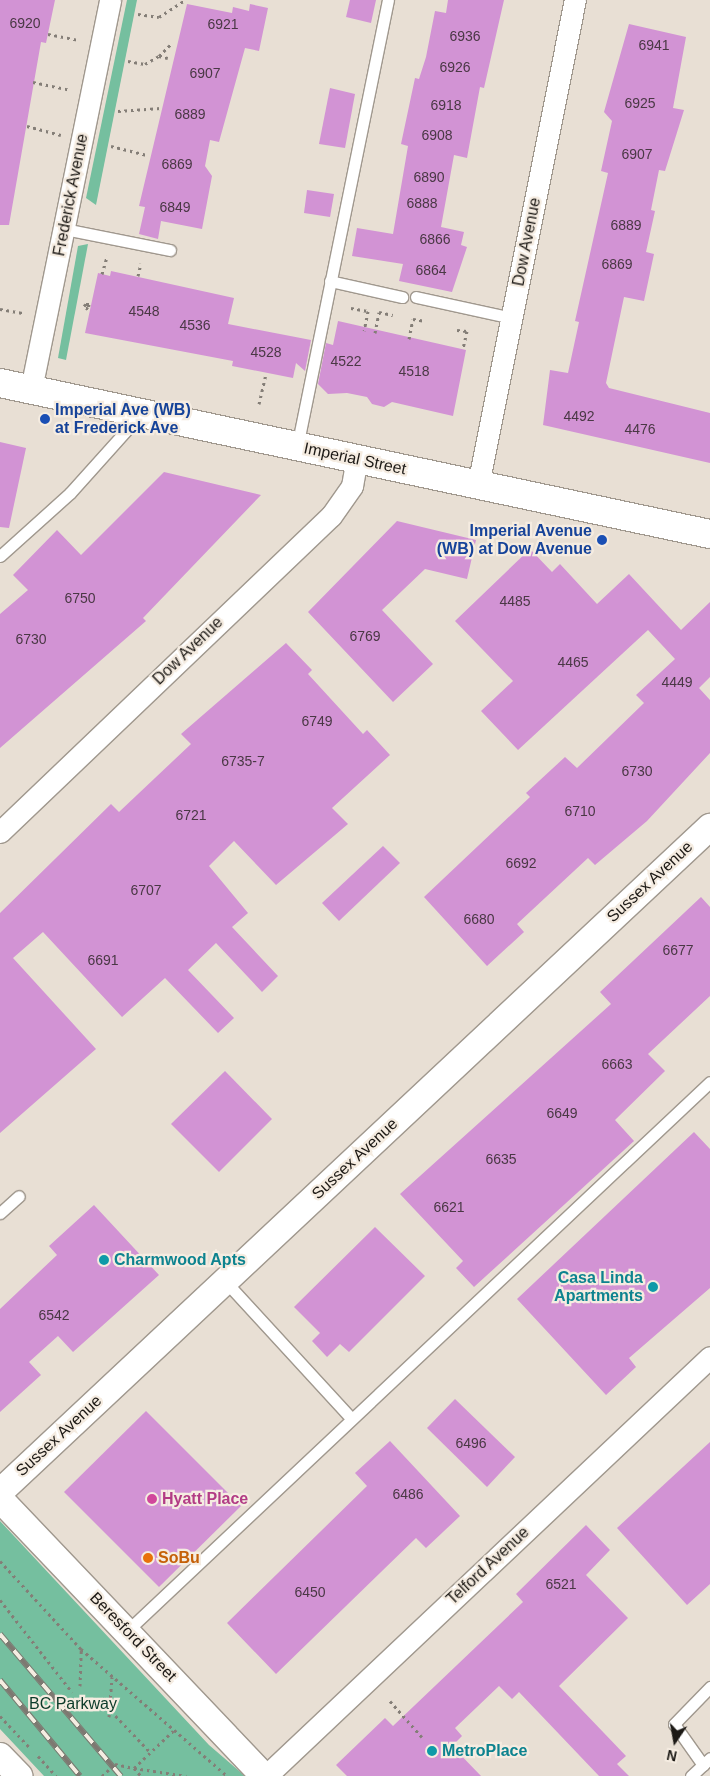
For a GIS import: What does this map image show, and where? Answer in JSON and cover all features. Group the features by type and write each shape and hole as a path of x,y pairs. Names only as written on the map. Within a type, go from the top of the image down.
{"main road":[{"name":"Imperial Street","path":"0,383 710,534"}],"street":[{"name":"Frederick Avenue","path":"30,389 110,0"},
{"name":"Dow Avenue","path":"478,485 575,0"},
{"name":"Dow Avenue","path":"0,832 331,516 352,486 357,459"},
{"name":"Sussex Avenue","path":"0,1492 710,827"},
{"name":"Telford Avenue","path":"265,1776 710,1357"},
{"name":"Beresford Street","path":"0,1500 128,1630 265,1776"},
{"path":"0,1756 19,1776"}],"lane":[{"path":"297,447 388,0"},
{"path":"64,229 170,250"},
{"path":"330,281 402,297"},
{"path":"416,298 512,318"},
{"path":"0,556 70,493 142,413"},
{"path":"128,1630 351,1418 589,1200 710,1082"},
{"path":"0,1213 18,1196"},
{"path":"225,1281 351,1418"},
{"path":"691,1776 706,1761 674,1724 710,1687"}],"path":[{"path":"138,14 159,17 185,0"},
{"path":"48,34 82,41"},
{"path":"128,61 145,64 158,56 172,43"},
{"path":"158,56 168,58"},
{"path":"33,82 73,91"},
{"path":"118,111 161,108"},
{"path":"27,126 64,136"},
{"path":"111,146 148,155"},
{"path":"102,274 106,256"},
{"path":"138,276 141,263"},
{"path":"79,305 84,306"},
{"path":"351,308 368,311 364,330"},
{"path":"0,309 23,313"},
{"path":"375,333 379,312 392,315"},
{"path":"409,338 414,319 426,321"},
{"path":"457,330 467,331 463,349"},
{"path":"259,404 266,372"},
{"path":"0,1561 81,1649 227,1776"},
{"path":"0,1600 72,1692"},
{"path":"80,1686 81,1649"},
{"path":"109,1717 111,1712 112,1676"},
{"path":"390,1701 422,1737"},
{"path":"111,1712 150,1752"},
{"path":"0,1716 56,1776"},
{"path":"134,1768 173,1731"},
{"path":"102,1776 115,1764 186,1776"},
{"path":"134,1768 141,1776"}],"green space":[{"path":"127,0 137,0 96,205 86,198"},
{"path":"88,244 66,360 58,358 78,246"},
{"name":"BC Parkway","path":"0,1521 209,1745 245,1776 44,1776 0,1729"}],"building":[{"path":"0,0 55,0 46,43 41,42 9,225 0,225"},
{"path":"350,0 376,0 371,23 346,17"},
{"path":"448,0 504,0 484,88 480,87 467,158 454,155 441,227 464,232 461,245 467,247 452,292 399,281 403,264 352,256 357,228 393,234 408,146 401,144 415,78 419,79 426,57 435,11 446,13"},
{"path":"187,4 232,13 233,7 249,11 250,4 268,8 259,51 245,48 219,142 210,140 205,166 212,176 202,229 161,221 158,239 139,234 145,207 139,206"},
{"path":"629,24 686,37 673,108 684,110 665,171 659,170 651,210 655,211 646,252 654,254 644,301 624,297 606,383 609,388 710,413 710,463 543,425 550,370 568,373 579,322 575,321 608,173 601,171 612,121 604,112"},
{"path":"330,88 355,94 345,148 319,144"},
{"path":"307,190 334,194 330,217 304,213"},
{"path":"111,271 234,298 228,324 311,340 305,371 296,363 293,378 232,366 233,361 85,333 98,273 110,276"},
{"path":"338,321 466,350 453,416 392,402 384,407 372,404 367,397 347,393 328,394 318,384 326,343 333,345"},
{"path":"0,442 26,448 9,528 0,527"},
{"path":"164,472 261,495 143,618 146,621 0,748 0,614 28,590 13,575 57,530 81,555"},
{"path":"397,521 476,540 467,579 425,569 382,610 433,664 393,702 308,612"},
{"path":"530,549 552,572 560,564 597,604 629,574 681,630 710,602 710,677 699,688 710,700 710,753 647,821 595,865 588,858 517,924 524,932 487,966 424,897 530,797 526,793 565,757 577,768 644,703 636,695 675,659 648,630 518,750 481,711 513,681 455,621"},
{"path":"286,643 312,670 308,674 363,734 367,730 390,755 332,808 348,824 276,885 234,841 209,866 248,913 232,927 278,976 262,992 216,943 188,970 234,1018 218,1033 165,978 122,1017 43,932 13,958 96,1049 0,1133 0,913 111,804 119,812 191,744 181,734"},
{"path":"383,846 400,863 339,921 322,903"},
{"path":"701,897 710,907 710,996 648,1054 665,1071 615,1120 634,1141 474,1287 456,1268 463,1261 400,1194 611,1004 600,992"},
{"path":"225,1071 272,1119 219,1172 171,1124"},
{"path":"694,1132 710,1149 710,1288 629,1358 636,1367 606,1395 517,1299"},
{"path":"94,1205 159,1275 73,1352 58,1336 29,1362 41,1375 0,1412 0,1309 57,1255 49,1246"},
{"path":"375,1227 425,1276 349,1352 340,1344 327,1357 312,1341 320,1333 294,1307"},
{"path":"455,1399 515,1457 487,1487 427,1428"},
{"name":"Hyatt Place","path":"146,1411 241,1506 159,1587 64,1492"},
{"path":"390,1441 460,1516 426,1548 416,1538 276,1674 227,1623 367,1486 355,1473"},
{"path":"710,1442 710,1584 687,1605 617,1528"},
{"path":"586,1525 610,1550 586,1575 628,1618 559,1686 626,1756 617,1764 629,1776 599,1776 519,1692 512,1699 499,1686 455,1728 462,1736 452,1746 481,1776 347,1776 336,1765 385,1718 393,1726 523,1602 516,1594"}],"railway":[{"path":"0,1634 121,1776"},
{"path":"0,1680 80,1776"}],"place":[{"name":"Imperial Ave (WB) at Frederick Ave","path":"45,419"},
{"name":"Imperial Avenue (WB) at Dow Avenue","path":"602,540"},
{"name":"Charmwood Apts","path":"104,1260"},
{"name":"Casa Linda Apartments","path":"653,1287"},
{"name":"Hyatt Place","path":"152,1499"},
{"name":"SoBu","path":"148,1558"},
{"name":"MetroPlace","path":"432,1751"}]}
